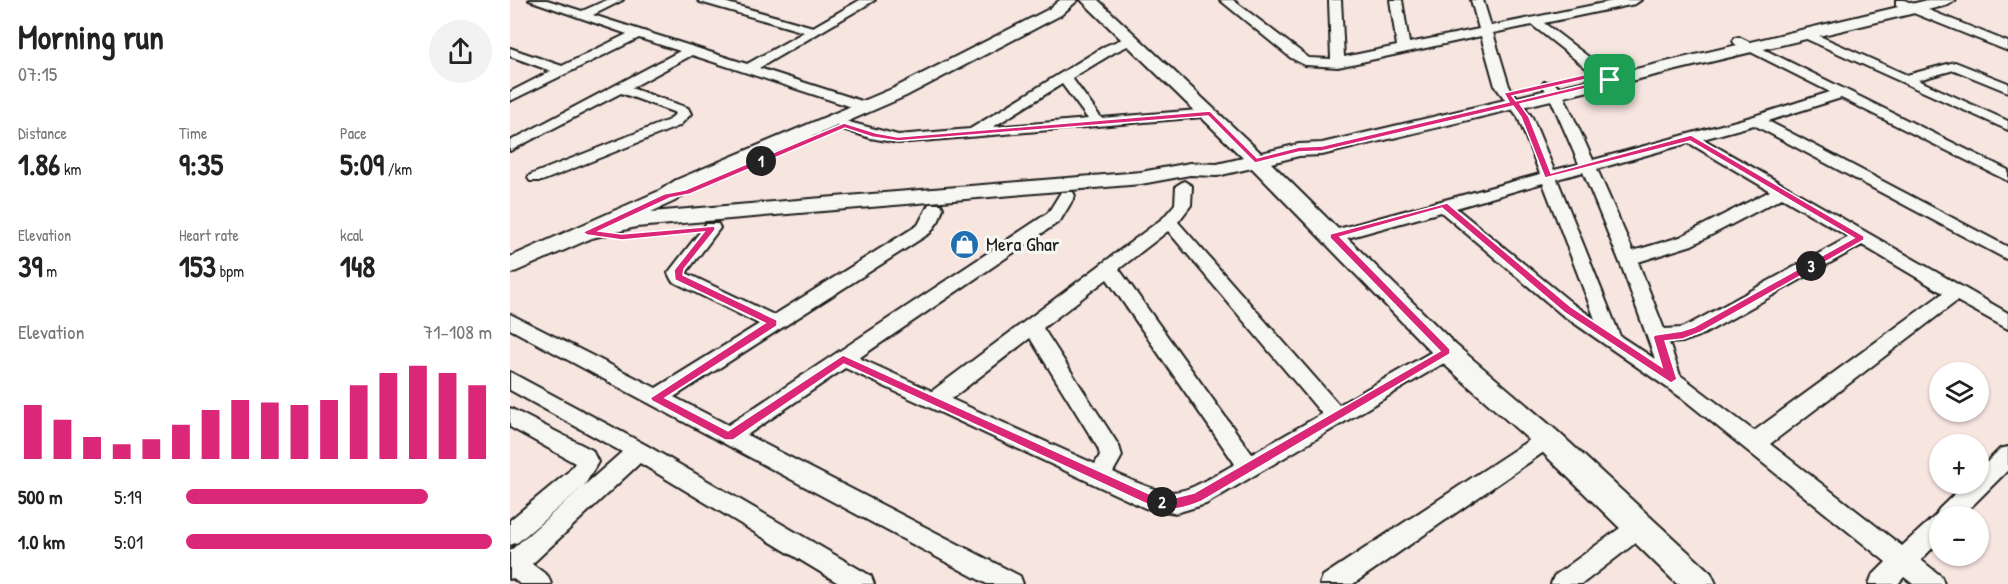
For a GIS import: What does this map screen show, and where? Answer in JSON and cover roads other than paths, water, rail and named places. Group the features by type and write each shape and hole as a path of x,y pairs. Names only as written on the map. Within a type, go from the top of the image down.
{"main road":[{"path":"510,266 667,196 683,185 929,78 1055,12 1070,0"},
{"path":"587,232 636,220 1142,178 1190,169 1217,170 1299,150 1322,149 1510,99 1908,4 1948,0"},
{"path":"667,196 687,192 897,102 1098,2"},
{"path":"1098,2 1132,39 1210,113 1264,158"},
{"path":"1098,2 1264,158 1333,236 1447,352 1547,439 1700,584"},
{"path":"1745,44 1806,34 1908,4"},
{"path":"587,232 622,237 1184,186 1202,180 1217,170"}],"street":[{"path":"535,0 866,107"},
{"path":"583,15 618,0"},
{"path":"704,0 814,31"},
{"path":"846,0 866,2"},
{"path":"1226,0 1305,61 1317,63 1338,63 1534,21 1606,2 1635,0"},
{"path":"1335,0 1338,63"},
{"path":"1396,0 1404,49"},
{"path":"1477,0 1499,79 1510,99 1525,117 1613,341"},
{"path":"748,69 866,2"},
{"path":"1908,4 2008,47"},
{"path":"1534,21 1605,77"},
{"path":"510,97 639,33"},
{"path":"1806,34 2008,126"},
{"path":"973,133 1110,49 1132,39"},
{"path":"1745,44 1842,93 2004,169"},
{"path":"510,147 691,50"},
{"path":"510,52 563,70"},
{"path":"1908,80 1955,66 2008,88"},
{"path":"1064,77 1098,123"},
{"path":"536,177 674,123 684,114 683,111 619,88"},
{"path":"1552,89 1626,258 1658,337 1671,379"},
{"path":"1333,236 1756,120 1842,93"},
{"path":"844,125 875,135 898,139 1210,113"},
{"path":"1756,120 2008,254"},
{"path":"1691,138 1780,192 2008,322"},
{"path":"934,401 1169,222 1183,205 1184,186"},
{"path":"1626,258 1670,248 1780,192"},
{"path":"729,436 1054,217 1067,196"},
{"path":"1443,205 1567,309 1671,379 1932,584"},
{"path":"656,398 924,229 931,220 935,208"},
{"path":"1169,222 1336,416"},
{"path":"712,228 681,267 677,273 678,277 774,323"},
{"path":"1658,337 1683,335 1697,329 1861,238"},
{"path":"1108,267 1249,467"},
{"path":"1755,443 1955,293"},
{"path":"510,321 1011,584"},
{"path":"1032,325 1108,446 1111,456 1100,476"},
{"path":"843,359 1153,501 1170,504 1198,497 1447,352"},
{"path":"510,380 638,451 862,584"},
{"path":"510,417 584,457 586,462 576,479 510,534"},
{"path":"1343,581 1547,439"},
{"path":"539,584 511,565 638,451"},
{"path":"1957,506 2008,456"},
{"path":"1563,584 1639,527"},
{"path":"1881,584 1929,535"}],"place":[{"name":"Mera Ghar","path":"965,244"}]}
